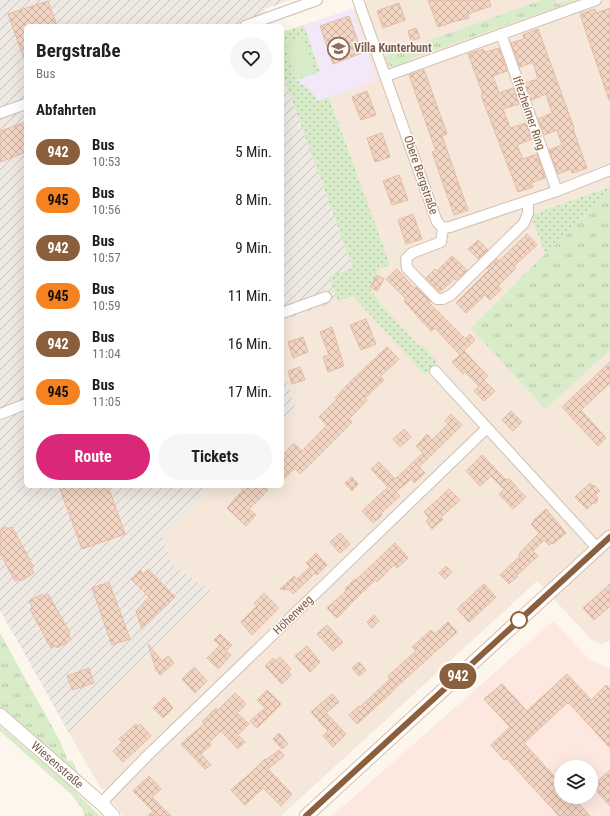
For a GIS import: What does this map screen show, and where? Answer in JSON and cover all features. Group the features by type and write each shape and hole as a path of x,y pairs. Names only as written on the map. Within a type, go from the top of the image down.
{"street":[{"path":"250,24 317,0"},
{"name":"Obere Bergstraße","path":"358,0 437,222 444,228 442,242 412,253 406,259 407,268 437,299 443,299 451,296 524,223 528,214 528,201"},
{"path":"386,76 596,0"},
{"name":"Iffezheimer Ring","path":"501,34 556,191"},
{"path":"0,113 24,105"},
{"path":"444,228 450,228 528,201 610,170"},
{"path":"284,312 326,297"},
{"path":"435,371 486,429 598,549"},
{"path":"0,414 24,405"},
{"name":"Höhenweg","path":"102,804 152,751 486,429"},
{"path":"306,816 610,537"},
{"name":"Wiesenstraße","path":"0,716 102,804 113,816"}],"shaded area":[{"path":"0,0 290,0 265,9 265,24 24,24 24,488 211,488 162,537 172,565 210,591 69,733 0,610"},
{"path":"367,0 610,0 610,641 601,644 591,639 537,581 281,816 123,816 98,784 69,733 210,591 172,565 162,537 211,488 284,488 284,418 296,408 284,375 284,320 369,289 379,269 389,265 304,25 353,9"},
{"name":"Villa Kunterbunt","path":"352,9 377,80 318,101 310,90 296,80 320,71 304,25"},
{"path":"284,78 353,268 353,296 284,320"},
{"path":"284,375 296,408 284,418"},
{"path":"553,621 590,660 610,668 610,816 332,816"}],"green space":[{"path":"542,0 556,0 557,4 570,0 577,0 410,59 408,63 395,68 388,65 385,56"},
{"path":"304,25 320,72 296,80 310,90 318,101 329,97 390,265 379,269 370,289 385,309 419,346 422,345 438,362 425,375 353,296 338,301 329,277 353,268 284,78 284,31"},
{"path":"302,37 314,72 296,78 285,43"},
{"path":"610,188 545,254 531,215"},
{"path":"610,189 610,350 545,409 471,328"},
{"path":"0,633 60,741 68,761 72,761 81,778 0,709"},
{"path":"0,726 69,785 100,816 84,816 83,810 72,795 0,731"}],"building":[{"path":"428,0 489,0 491,6 468,14 469,18 438,27"},
{"path":"48,1 56,24 24,24 24,58 8,14"},
{"path":"399,3 405,20 383,28 377,11"},
{"path":"610,8 609,100 580,14 595,9 596,13"},
{"path":"349,16 362,53 333,64 320,26"},
{"path":"416,28 420,38 411,41 408,31"},
{"path":"538,29 587,168 572,173 571,169 558,174 549,150 562,145 557,130 544,135 538,119 552,113 546,94 531,100 525,83 538,79 533,62 520,67 511,43 524,39 523,35"},
{"path":"499,48 507,71 493,76 499,93 513,88 519,104 503,109 510,128 526,123 532,139 517,145 523,159 537,154 545,178 531,183 533,187 518,192 481,95 483,94 468,54 483,49 485,52"},
{"path":"424,70 447,134 442,136 468,210 454,215 432,152 436,151 409,75"},
{"path":"367,91 376,115 361,120 352,97"},
{"path":"24,123 24,153 0,162 0,131"},
{"path":"382,133 390,157 375,162 367,138"},
{"path":"399,175 408,200 392,205 383,181"},
{"path":"413,214 422,239 406,244 398,220"},
{"path":"527,234 537,245 514,266 516,268 498,286 501,290 490,300 485,295 466,313 456,303 489,270 487,268 497,259 499,261"},
{"path":"478,240 488,250 478,259 468,249"},
{"path":"452,256 467,270 456,280 454,279 440,292 426,278 435,269 437,271"},
{"path":"397,269 415,289 416,287 430,301 429,303 465,339 470,334 475,340 464,351 488,376 484,380 495,391 484,401 474,391 479,386 465,372 463,374 452,362 460,355 435,328 431,331 404,301 406,299 386,279"},
{"path":"377,275 384,279 377,291 370,287"},
{"path":"366,319 376,344 361,350 350,325"},
{"path":"332,327 344,366 328,372 323,357 329,355 320,332"},
{"path":"303,337 308,352 293,358 288,342"},
{"path":"387,347 399,359 380,377 384,380 365,398 367,400 349,419 352,422 300,474 295,468 284,479 284,454 294,443 302,451 327,425 319,417 337,399 335,398"},
{"path":"610,362 610,383 581,410 606,438 598,446 562,407"},
{"path":"300,367 305,380 292,384 288,371"},
{"path":"511,411 522,422 513,431 502,420"},
{"path":"451,414 462,425 419,467 425,473 414,483 411,479 396,492 400,496 381,513 382,515 373,523 362,511 388,487 371,469 379,462 395,479 423,453 416,446 427,434 432,440 448,424 445,421"},
{"path":"404,429 411,437 400,447 393,439"},
{"path":"482,455 506,480 508,478 526,497 513,509 499,494 504,489 491,476 480,486 466,471"},
{"path":"352,477 358,484 352,491 345,483"},
{"path":"590,483 600,491 595,495 598,498 595,504 593,503 587,509 575,497"},
{"path":"60,488 109,488 125,534 82,549"},
{"path":"241,488 266,488 268,490 249,509 256,515 246,526 227,508 243,490"},
{"path":"449,489 460,500 441,517 443,519 432,529 426,521 429,518 424,512"},
{"path":"546,509 566,533 553,544 552,543 549,545 544,540 533,551 538,556 509,584 500,575 520,556 519,554 539,533 531,524"},
{"path":"6,527 7,529 12,527 33,566 31,567 34,573 21,581 20,579 15,581 0,553 0,530"},
{"path":"340,533 350,544 340,553 330,542"},
{"path":"395,543 408,558 397,568 394,565 377,582 375,580 337,618 327,608 346,591 345,589 355,579 356,580"},
{"path":"316,553 327,565 317,575 315,573 293,594 289,590 280,589 294,576 297,579 310,567 306,563"},
{"path":"446,566 452,572 445,579 439,573"},
{"path":"148,569 175,597 142,629 136,611 149,597 131,579 140,570 143,574"},
{"path":"109,582 130,639 112,645 92,588"},
{"path":"484,584 496,597 469,622 457,609"},
{"path":"610,584 610,606 594,620 583,608"},
{"path":"264,593 279,608 252,635 241,622 257,606 254,603"},
{"path":"42,594 44,596 48,594 70,633 68,634 71,640 57,648 56,646 51,648 30,609 32,607 29,601"},
{"path":"374,615 379,621 372,628 367,622"},
{"path":"448,622 457,632 357,724 349,715 359,706 360,707 390,679 388,676 416,651 412,647 431,630 435,634"},
{"path":"327,625 343,642 333,651 317,634"},
{"path":"220,634 232,645 226,651 231,655 218,669 207,658 220,645 214,640"},
{"path":"148,644 162,661 168,656 174,663 160,675 156,670"},
{"path":"307,646 320,662 310,672 295,656"},
{"path":"280,657 291,669 288,671 291,675 282,684 265,666 273,658 275,661"},
{"path":"359,662 366,670 359,676 352,668"},
{"path":"194,667 207,681 195,693 182,679"},
{"path":"89,668 94,683 72,690 67,676"},
{"path":"567,674 591,700 606,685 610,689 610,748 568,702 524,743 554,776 554,804 579,804 590,816 559,816 507,759 504,760 491,745 510,727 484,699 502,684 527,711"},
{"path":"267,690 281,704 257,728 250,721 265,708 257,700"},
{"path":"235,693 246,704 237,713 249,724 238,735 245,742 238,749 221,731 209,743 211,745 201,754 211,765 205,769 181,744 204,724 202,722 216,708 218,710"},
{"path":"332,694 339,702 326,713 346,734 333,747 323,736 328,731 311,712"},
{"path":"164,697 173,708 163,718 153,708"},
{"path":"136,724 138,726 140,724 151,736 123,762 113,751 122,742 119,739"},
{"path":"279,733 288,744 282,749 273,739"},
{"path":"279,750 284,756 268,769 292,794 281,806 263,788 245,805 231,790 265,759 266,760"},
{"path":"610,770 610,806 598,793 598,781"},
{"path":"149,776 161,789 152,797 171,816 148,816 153,811 133,791"}],"bus line":[{"name":"942","path":"306,816 610,537"}],"place":[{"name":"Villa Kunterbunt","path":"339,48"}]}
